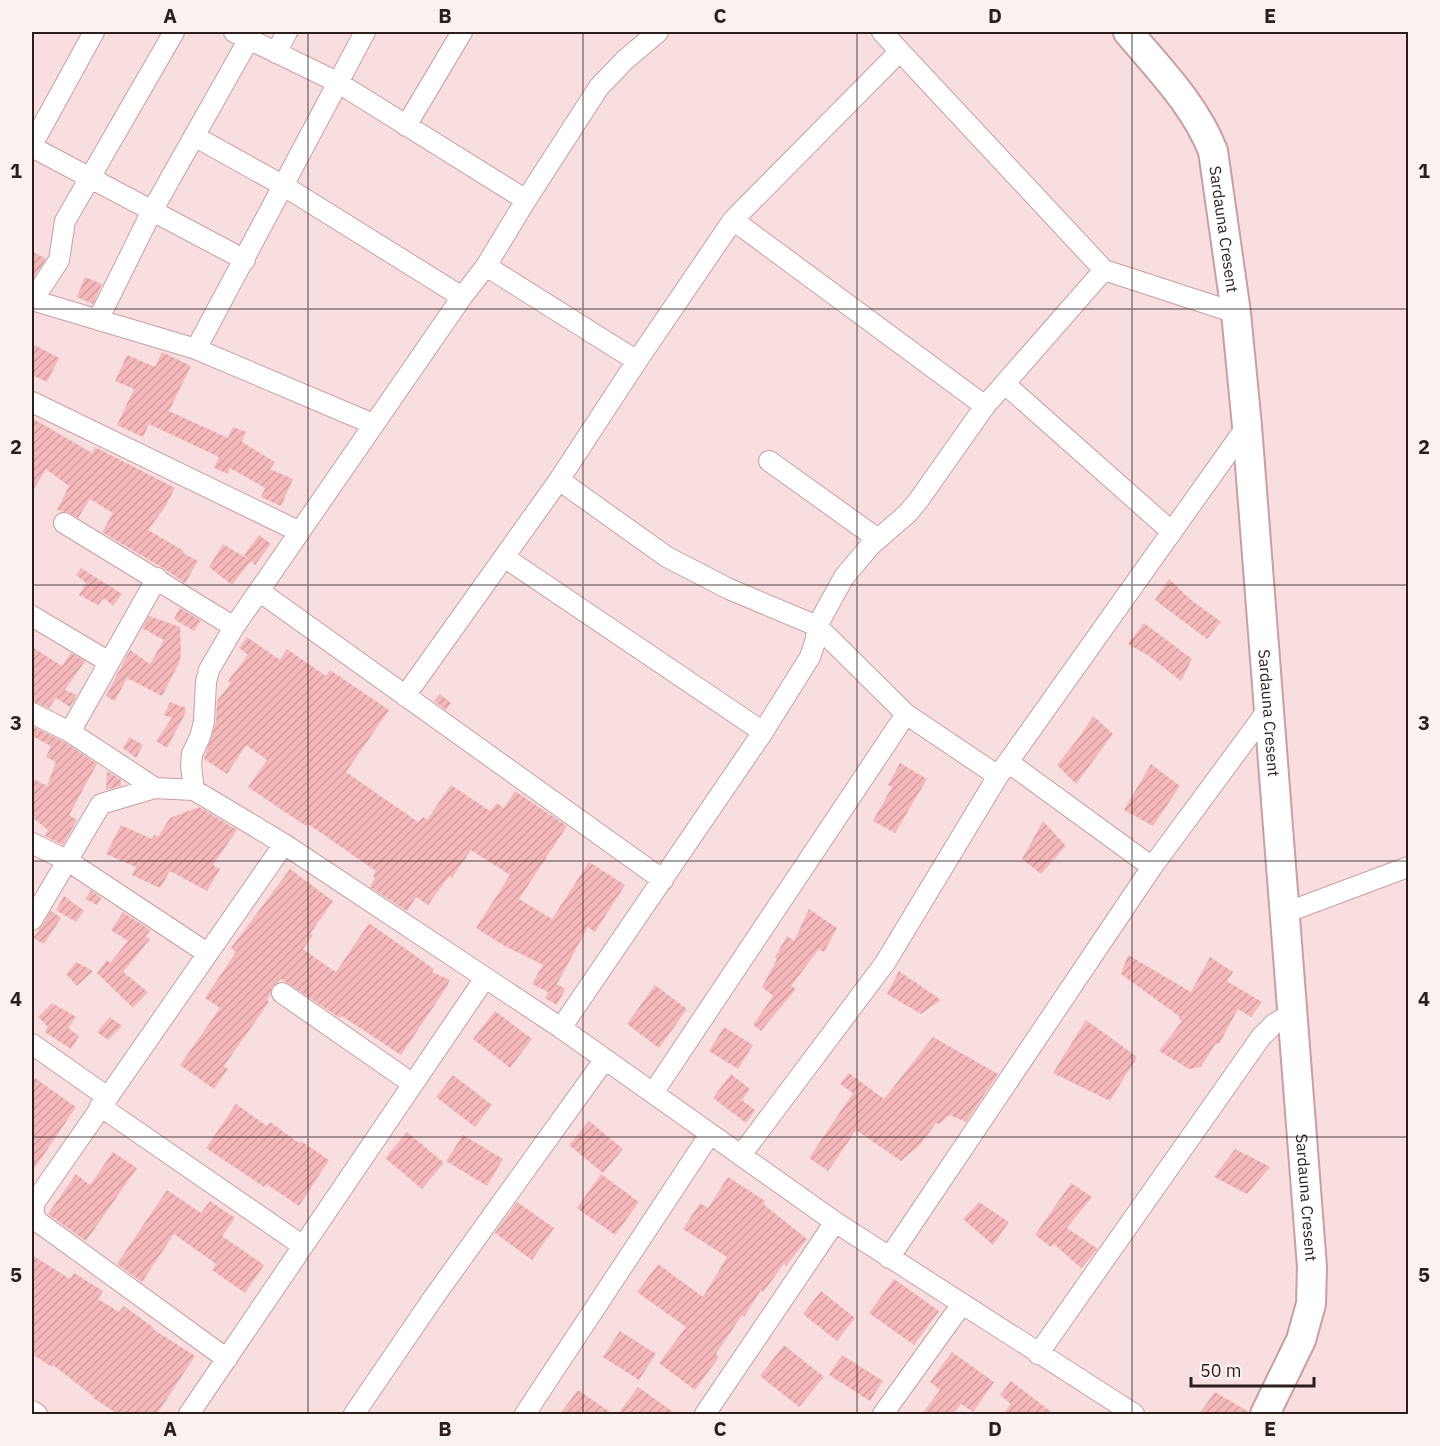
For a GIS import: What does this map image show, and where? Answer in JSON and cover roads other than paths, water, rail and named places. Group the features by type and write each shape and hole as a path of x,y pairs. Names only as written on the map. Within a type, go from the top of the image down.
{"street":[{"path":"94,32 32,146 245,260"},
{"path":"174,32 65,222 59,260 32,300 196,349 373,424"},
{"path":"276,53 287,32"},
{"path":"196,349 365,32"},
{"path":"406,126 462,32"},
{"path":"194,790 192,754 204,722 206,682 209,670 234,627 373,424 486,266 599,87 625,60 658,32"},
{"path":"882,32 1104,270 1236,313"},
{"name":"Sardauna Cresent","path":"1128,32 1195,112 1213,151 1236,313 1270,707 1312,1267 1311,1304 1301,1340 1265,1414"},
{"path":"98,320 152,211 194,136 241,35 337,82 526,200"},
{"path":"405,696 559,480 734,220 900,51"},
{"path":"194,136 284,186 462,297"},
{"path":"734,220 985,406"},
{"path":"486,266 637,361"},
{"path":"561,1028 763,732 810,657 816,639 817,626 844,577 878,539 907,514 985,406 1104,270"},
{"path":"1005,384 1172,532"},
{"path":"32,402 300,532"},
{"path":"741,1155 885,963 1003,769 1247,426"},
{"path":"770,461 878,539"},
{"path":"559,480 667,557 729,589 817,626 906,714 1003,769 1152,867"},
{"path":"64,523 234,627"},
{"path":"504,556 763,732"},
{"path":"70,732 157,578"},
{"path":"259,591 663,880"},
{"path":"32,616 109,662"},
{"path":"889,1257 1152,867 1270,707"},
{"path":"32,713 70,732 155,788"},
{"path":"653,1093 906,714"},
{"path":"32,920 101,804 155,788 194,790 284,844 561,1028 835,1222 1134,1414"},
{"path":"32,843 68,861 207,953"},
{"path":"226,1359 37,1221 32,1212 35,1202 103,1101 284,844"},
{"path":"1285,913 1408,867"},
{"path":"189,1414 485,978"},
{"path":"282,993 413,1084"},
{"path":"1038,1354 1261,1038 1274,1024 1293,1013"},
{"path":"32,1044 103,1101 303,1246"},
{"path":"354,1414 434,1297 605,1059"},
{"path":"525,1414 710,1134"},
{"path":"705,1414 835,1222"},
{"path":"882,1414 962,1305"},
{"path":"32,1411 37,1414"}]}
